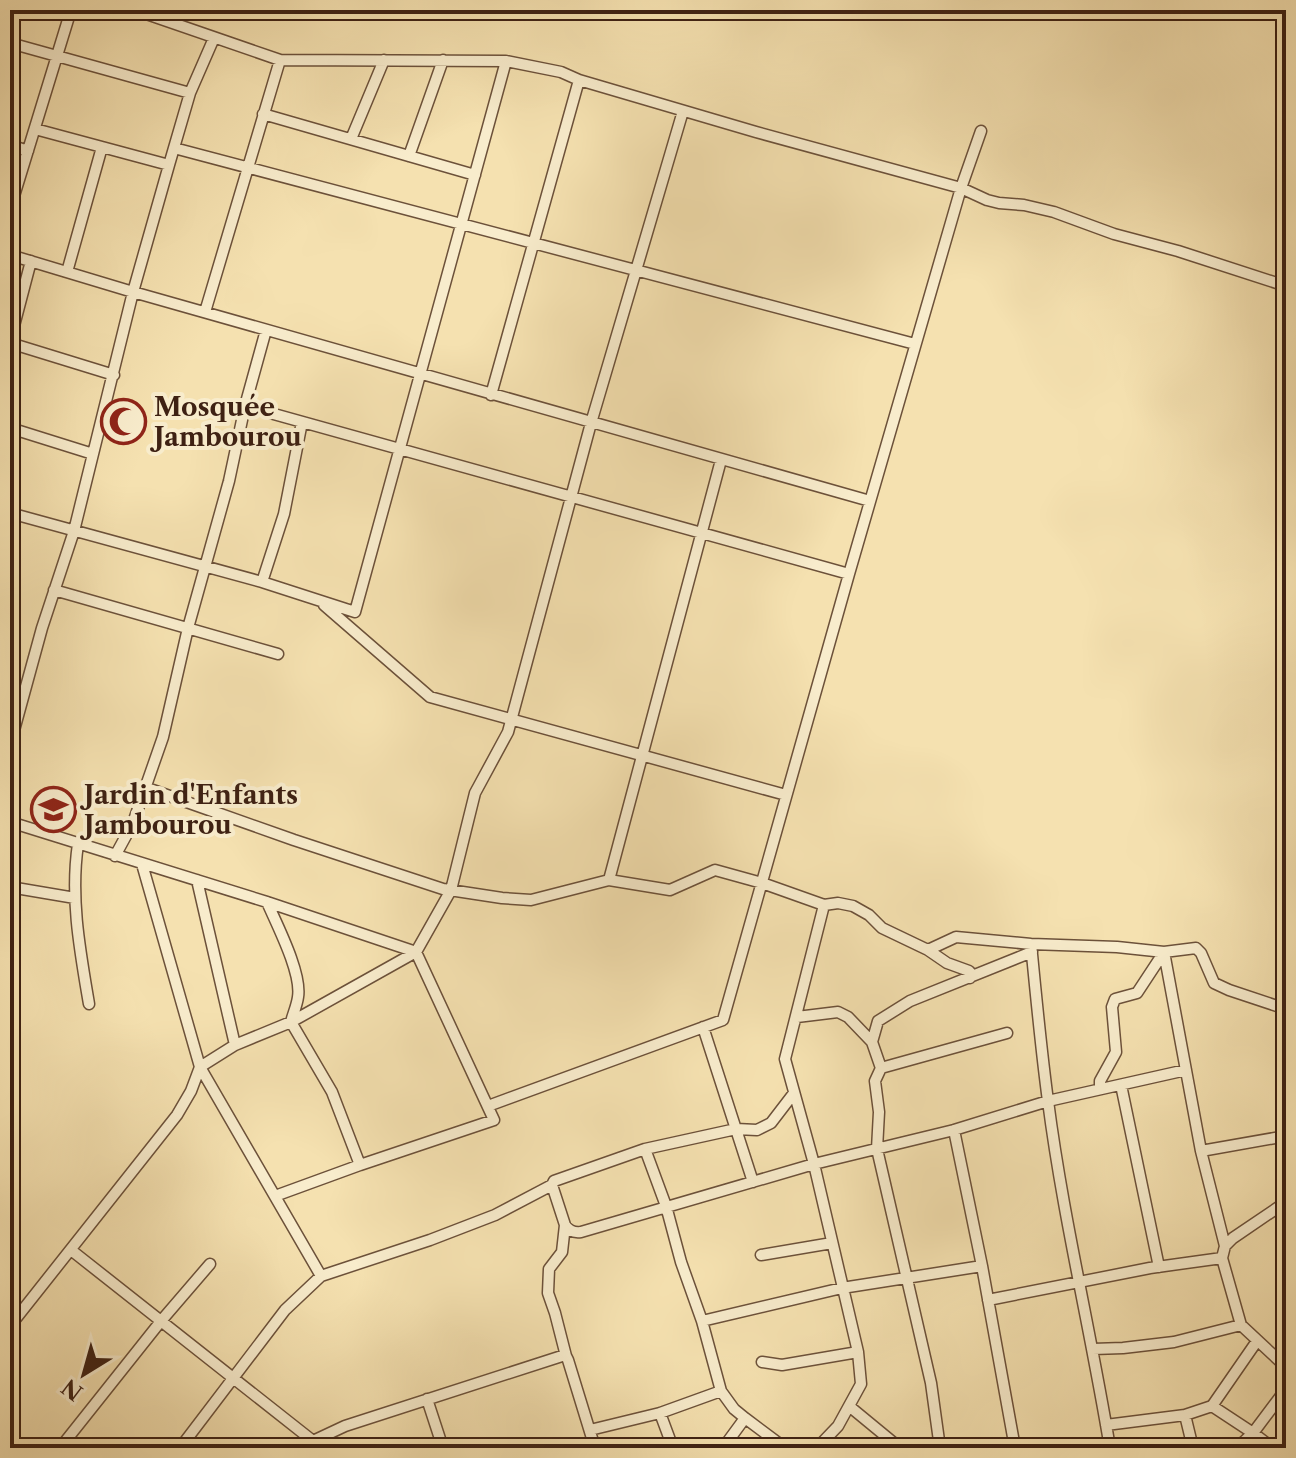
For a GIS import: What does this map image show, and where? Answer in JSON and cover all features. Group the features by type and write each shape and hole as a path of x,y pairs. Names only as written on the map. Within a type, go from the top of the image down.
{"street":[{"path":"10,22 14,10"},
{"path":"10,209 71,10"},
{"path":"135,10 280,60 506,61 561,72 683,111 961,188 987,200 1054,212 1114,234 1286,286"},
{"path":"10,745 42,628 74,531 133,292 169,165 190,93 214,38"},
{"path":"10,43 190,93"},
{"path":"205,312 280,60"},
{"path":"351,139 384,60"},
{"path":"409,156 443,60"},
{"path":"10,513 262,582 355,612 506,61"},
{"path":"491,395 579,80"},
{"path":"10,1326 177,1115 200,1067 235,1045 291,1022 416,952 451,890 475,793 508,732 591,423 683,111"},
{"path":"263,114 475,175"},
{"path":"35,129 169,165"},
{"path":"488,1106 723,1020 915,344 981,131"},
{"path":"10,145 28,151"},
{"path":"67,272 102,147"},
{"path":"174,148 915,344"},
{"path":"10,255 870,501"},
{"path":"31,261 10,342 114,375"},
{"path":"115,856 133,823 163,737 188,628 229,481 266,330"},
{"path":"245,406 849,574"},
{"path":"262,582 284,514 302,422"},
{"path":"10,428 93,454"},
{"path":"609,880 721,460"},
{"path":"54,590 278,654"},
{"path":"319,601 430,697 786,795"},
{"path":"147,788 294,840 451,890 531,900 609,880 670,890 715,870 824,905 838,903 853,906 869,915 882,928 928,950 947,963 969,971 972,975 970,978"},
{"path":"10,822 416,952 494,1120 275,1196"},
{"path":"78,844 74,869 75,898 89,1004"},
{"path":"142,864 200,1067 321,1276"},
{"path":"197,880 235,1045"},
{"path":"10,887 75,898"},
{"path":"267,902 284,937 297,981 299,997 291,1022 332,1092 360,1165"},
{"path":"817,1448 838,1426 861,1384 858,1352 814,1164 785,1059 824,905"},
{"path":"928,950 956,937 1032,948 1117,947 1164,952 1196,948 1214,983 1286,1009"},
{"path":"872,1042 878,1021 910,1001 970,978 1032,948"},
{"path":"1032,948 1048,1101 1078,1283 1110,1448"},
{"path":"1164,952 1201,1151 1225,1246 1222,1258 1241,1325 1286,1367"},
{"path":"1100,1089 1100,1081 1116,1052 1112,1007 1115,999 1137,993 1164,952"},
{"path":"797,1017 838,1012 848,1017 872,1042 881,1068 875,1081 879,1112 877,1149 931,1383 940,1448"},
{"path":"703,1027 753,1182"},
{"path":"881,1068 1007,1033"},
{"path":"552,1185 568,1230 581,1232 814,1164 954,1130 1048,1101 1186,1070"},
{"path":"1121,1085 1159,1267"},
{"path":"180,1448 285,1310 321,1276 495,1215 552,1185 559,1178 645,1149 736,1129 757,1130 771,1123 794,1093"},
{"path":"954,1130 1015,1448"},
{"path":"1201,1151 1286,1136"},
{"path":"645,1149 666,1206 721,1391 734,1409 785,1448"},
{"path":"1225,1246 1286,1202"},
{"path":"565,1225 562,1252 550,1266 548,1293 595,1448"},
{"path":"761,1255 832,1243"},
{"path":"71,1250 313,1444 345,1426 566,1356"},
{"path":"988,1300 1222,1258"},
{"path":"60,1448 210,1264"},
{"path":"702,1321 842,1288 982,1266"},
{"path":"1093,1349 1174,1342 1241,1325"},
{"path":"1106,1425 1185,1415 1212,1406 1257,1341"},
{"path":"762,1362 782,1365 858,1352"},
{"path":"1237,1448 1253,1433 1286,1389"},
{"path":"590,1430 660,1413 721,1391"},
{"path":"427,1399 443,1448"},
{"path":"849,1406 900,1448"},
{"path":"1212,1406 1273,1448"},
{"path":"660,1413 673,1448"},
{"path":"1185,1415 1193,1448"},
{"path":"723,1448 745,1418"}],"place":[{"name":"Mosquée Jambourou","path":"123,422"},
{"name":"Jardin d'Enfants Jambourou","path":"53,810"}]}
